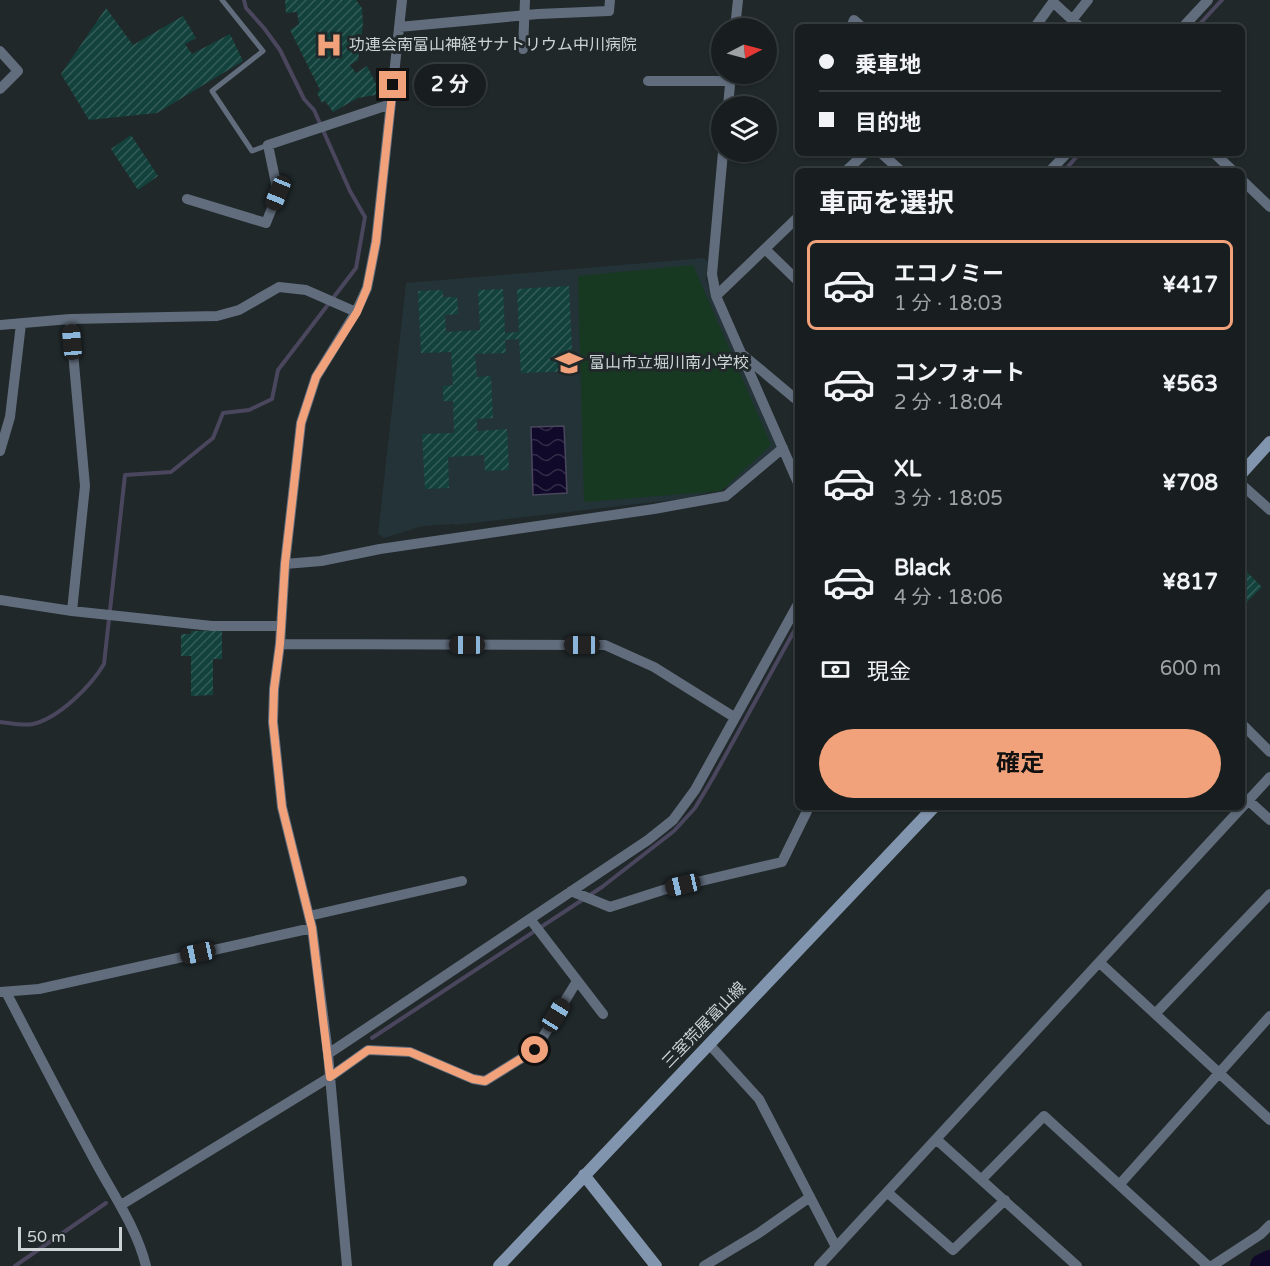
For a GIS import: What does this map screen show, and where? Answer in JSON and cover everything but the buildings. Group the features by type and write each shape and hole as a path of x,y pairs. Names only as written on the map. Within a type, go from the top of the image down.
{"main road":[{"path":"1245,470 1270,442"},
{"name":"三室荒屋富山線","path":"499,1266 931,810"},
{"path":"584,1175 656,1266"}],"street":[{"path":"347,1266 328,1054 312,928 281,797 273,722 274,689 301,423 316,377 357,312 367,288 376,242 402,0"},
{"path":"523,49 525,0"},
{"path":"399,27 609,10 610,0"},
{"path":"736,18 738,0"},
{"path":"1037,24 1053,2 1076,23 1088,0"},
{"path":"1186,24 1208,0"},
{"path":"0,51 18,70 0,89"},
{"path":"648,81 711,78"},
{"path":"188,199 266,223 278,193 268,145 391,104"},
{"path":"849,168 862,156"},
{"path":"884,156 898,168"},
{"path":"1053,168 1064,156"},
{"path":"1217,156 1230,168"},
{"path":"722,162 712,274 716,296 795,476"},
{"path":"1245,183 1270,207"},
{"path":"716,296 795,220"},
{"path":"765,249 795,277"},
{"path":"0,325 70,319 217,316 239,310 279,287 306,290 357,312"},
{"path":"70,319 85,486 72,611"},
{"path":"0,451 10,417 21,324"},
{"path":"741,353 795,398"},
{"path":"285,564 321,561 380,549 654,509 726,496 783,448"},
{"path":"1245,488 1270,510"},
{"path":"0,600 72,611 212,626 281,626"},
{"path":"328,1054 648,840 673,820 695,790 795,609"},
{"path":"280,644 605,645 654,667 734,717"},
{"path":"1245,727 1270,752"},
{"path":"1245,806 1270,777"},
{"path":"1250,801 1270,820"},
{"path":"571,891 610,907 663,890 782,862 808,810"},
{"path":"819,1266 1241,810"},
{"path":"309,916 462,881"},
{"path":"1155,1014 1270,894"},
{"path":"530,919 603,1014"},
{"path":"146,1266 140,1243 121,1205 3,992 39,988 312,928"},
{"path":"1100,963 1270,1120"},
{"path":"121,1205 330,1077 368,1050 410,1052 473,1079 485,1081 535,1050 577,981"},
{"path":"1120,1184 1270,1016"},
{"path":"709,1044 759,1099 836,1247"},
{"path":"982,1179 1044,1116 1210,1266 1261,1234 1270,1225"},
{"path":"936,1139 1077,1266"},
{"path":"887,1192 953,1250 1005,1200"},
{"path":"704,1266 759,1233 810,1197"}],"lane":[{"path":"222,0 263,51 212,92 252,151 268,145"}],"shaded area":[{"name":"富山市立堀川南小学校","path":"704,258 708,262 706,280 777,443 777,451 728,487 689,498 455,525 423,526 384,538 378,534 406,283"}],"green space":[{"path":"693,265 771,445 721,491 584,502 578,276"}],"water":[{"path":"564,426 567,493 533,495 531,427"}],"waterway":[{"path":"0,722 29,725 43,721 83,691 104,664 125,475 171,472 213,438 223,413 249,410 272,399 278,370 356,268 365,217 350,191 314,110 304,99 280,50 246,8 244,0"},
{"path":"1200,24 1222,0"},
{"path":"1067,168 1077,156"},
{"path":"372,1038 602,887 674,831 695,808 795,629"},
{"path":"15,1266 106,1203"},
{"path":"1262,1266 1270,1262"}],"place":[{"name":"功連会南富山神経サナトリウム中川病院","path":"329,45"},
{"name":"富山市立堀川南小学校","path":"569,363"}],"route":[{"path":"393,85 376,242 367,288 357,312 316,377 301,423 274,689 273,722 282,807 312,928 330,1077 368,1050 410,1052 473,1079 485,1081 535,1050"}]}
